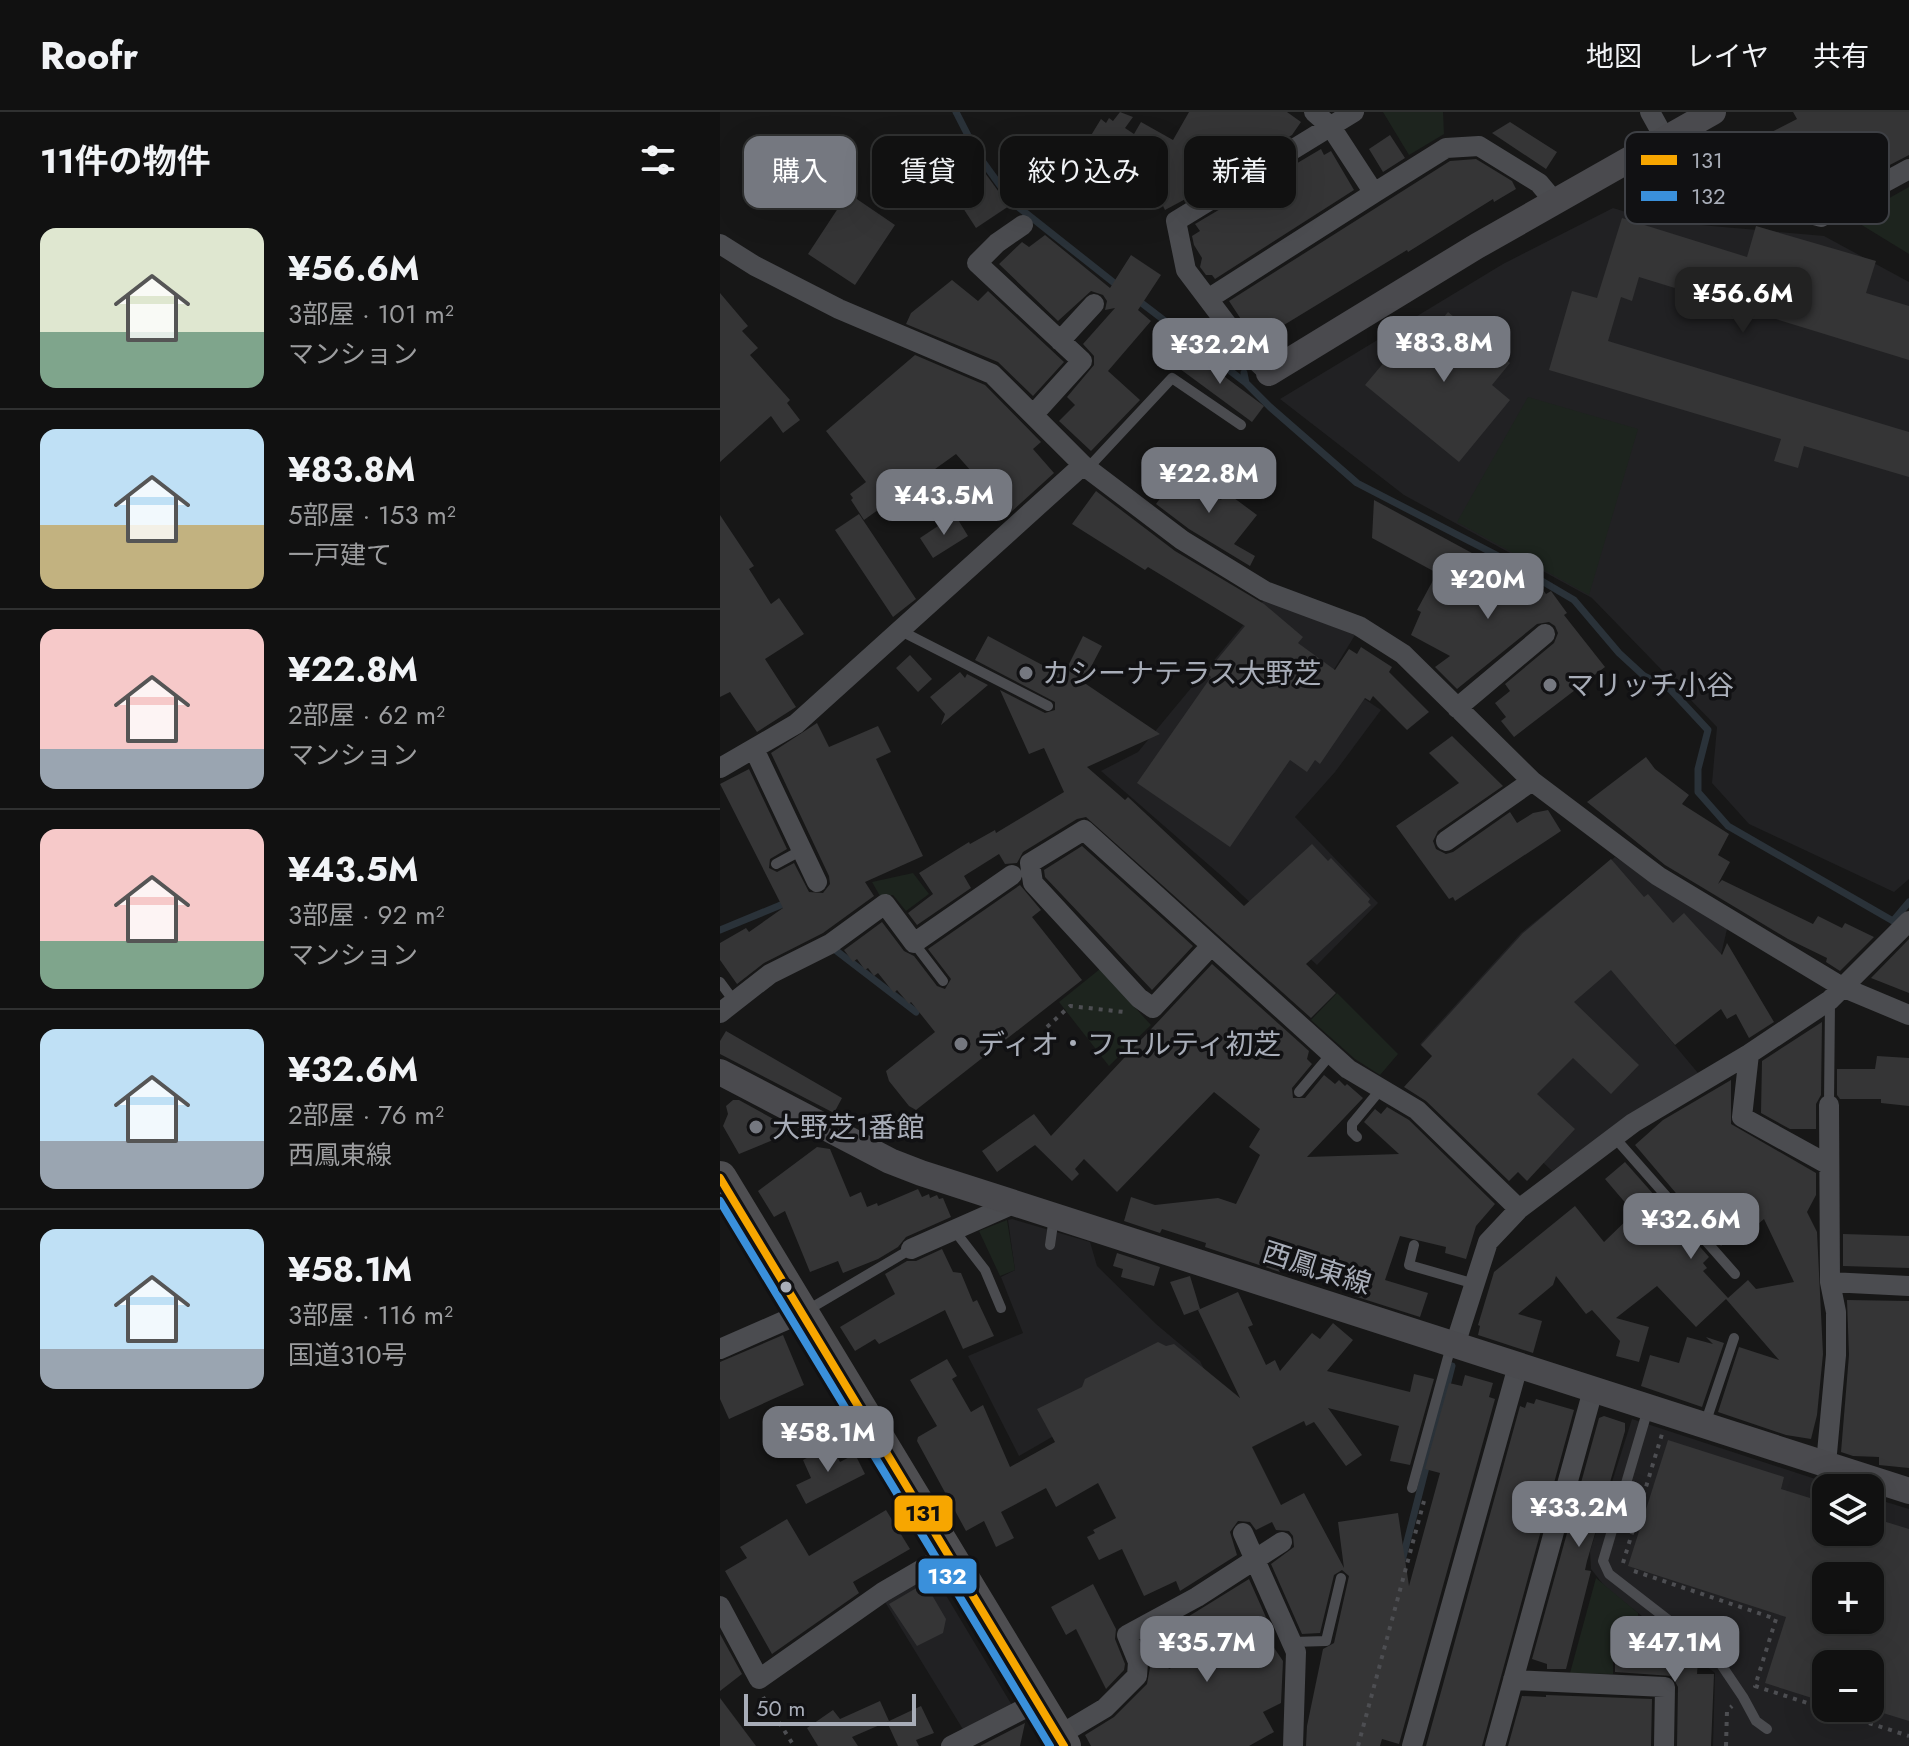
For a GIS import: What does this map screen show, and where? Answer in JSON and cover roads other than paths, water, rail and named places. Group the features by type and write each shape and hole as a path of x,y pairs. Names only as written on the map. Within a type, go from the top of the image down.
{"highway":[{"path":"720,1178 950,1553 1061,1741"}],"main road":[{"path":"1676,132 1713,112"},
{"path":"1269,373 1625,161"},
{"name":"西鳳東線","path":"720,1072 890,1161 1013,1204 1593,1390 1656,1417 1705,1426 1909,1491"}],"street":[{"path":"1314,112 1331,127 1374,193"},
{"path":"1296,148 1354,112"},
{"path":"1650,112 1662,132"},
{"path":"1208,299 1446,148 1479,146 1539,183 1554,201"},
{"path":"1889,180 1909,169"},
{"path":"1196,208 1176,221 1186,270 1251,356 1269,373"},
{"path":"1023,225 997,243 977,263 1082,361 1033,415"},
{"path":"720,244 755,266 839,309 992,374 1086,466 1182,540 1265,591 1359,626 1403,654 1532,781 1658,876 1836,993 1909,1015"},
{"path":"1060,341 1094,304"},
{"path":"722,762 755,751 796,724 1086,466"},
{"path":"1457,708 1545,634"},
{"path":"755,751 817,882"},
{"path":"1446,841 1532,781"},
{"path":"1210,947 1153,1008 1139,998 1033,883 1030,863 1084,830 1348,1069 1417,1110 1519,1209"},
{"path":"727,1007 770,974 830,944 885,904 914,943 987,885 1012,875"},
{"path":"1454,1345 1488,1242 1519,1209 1615,1138 1693,1085 1749,1054 1836,993 1909,921"},
{"path":"1749,1054 1742,1117 1829,1165"},
{"path":"1826,1464 1836,1355 1836,1312 1830,1282 1829,1105"},
{"path":"911,1249 1013,1204"},
{"path":"1830,1282 1909,1286"},
{"path":"720,1349 802,1313"},
{"path":"1412,1746 1518,1366"},
{"path":"1495,1746 1593,1390"},
{"path":"1243,1533 1296,1652 1290,1745"},
{"path":"1061,1741 1105,1708 1137,1676 1138,1662 1127,1635 1197,1597 1282,1542"},
{"path":"720,1606 759,1679 883,1592 950,1553"},
{"path":"1513,1680 1665,1687 1664,1746"},
{"path":"951,1746 1037,1702"}],"lane":[{"path":"1086,466 1172,378 1241,425"},
{"path":"901,631 1048,706"},
{"path":"776,864 802,850"},
{"path":"914,943 943,981"},
{"path":"720,982 727,1007"},
{"path":"1829,1105 1836,993"},
{"path":"1299,1092 1331,1054"},
{"path":"1357,1137 1352,1132 1352,1124 1381,1089"},
{"path":"1615,1138 1735,1274"},
{"path":"1050,1245 1054,1217"},
{"path":"954,1230 985,1270 1001,1308"},
{"path":"1414,1245 1409,1265 1475,1284"},
{"path":"802,1313 911,1249"},
{"path":"1705,1426 1734,1338"},
{"path":"1412,1488 1454,1345"},
{"path":"1656,1417 1603,1561 1609,1574 1716,1657 1756,1721 1767,1729"},
{"path":"1293,1642 1326,1641 1341,1578"}],"waterway":[{"path":"956,112 978,155 1012,202 1118,286"},
{"path":"1135,298 1246,383"},
{"path":"1244,373 1246,383 1270,407 1357,483 1508,561 1574,600 1619,653 1644,676 1670,689 1708,730 1698,769 1698,792 1728,826 1893,921 1909,902"},
{"path":"720,930 788,902"},
{"path":"834,949 916,1012"},
{"path":"1402,1561 1452,1366"}],"place":[{"name":"カシーナテラス大野芝","path":"1026,673"},
{"name":"マリッチ小谷","path":"1550,685"},
{"name":"ディオ・フェルティ初芝","path":"961,1044"},
{"name":"大野芝1番館","path":"756,1127"}]}
